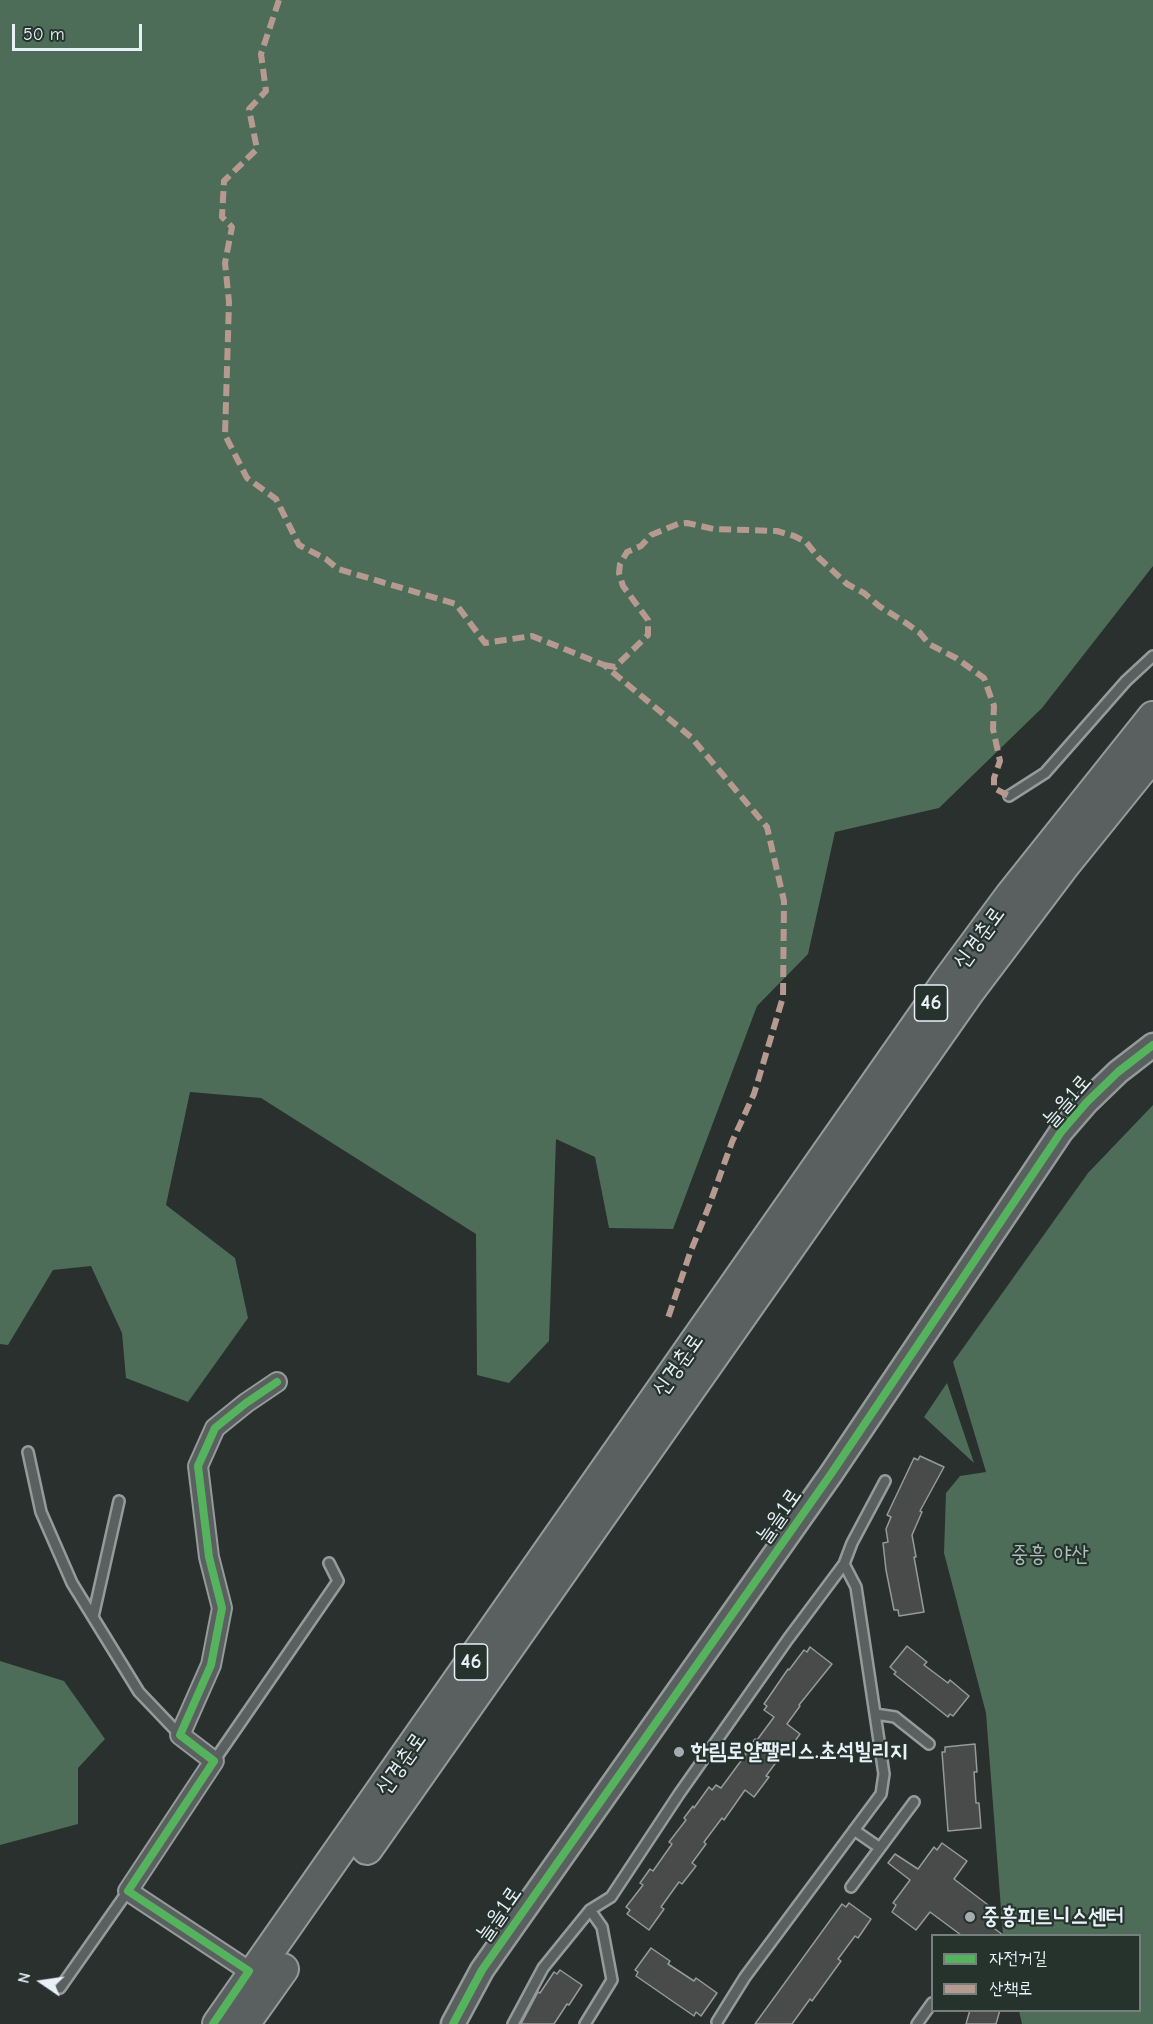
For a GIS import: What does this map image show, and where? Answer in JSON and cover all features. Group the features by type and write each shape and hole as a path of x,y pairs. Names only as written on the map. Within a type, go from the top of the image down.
{"highway":[{"name":"신경춘로","path":"244,2024 499,1663 886,1068 1011,895 1153,717"},
{"name":"신경춘로","path":"218,2024 732,1306 910,1078 970,990 1065,864 1153,755"}],"street":[{"name":"늘을1로","path":"453,2024 482,1970 831,1474 1061,1132 1087,1102 1118,1072 1153,1046"},
{"path":"213,2024 249,1971 128,1891 214,1761 180,1736 211,1665 222,1608 209,1557 198,1466 215,1428 277,1382"}],"lane":[{"path":"1009,796 1045,773 1110,699 1153,656"},
{"path":"28,1452 41,1512 72,1583 139,1692 180,1736"},
{"path":"513,2024 543,1968 590,1910 611,1897 679,1794 844,1564 852,1543 885,1481"},
{"path":"93,1617 119,1502"},
{"path":"214,1761 338,1581 329,1563"},
{"path":"717,2023 746,1977 881,1794 884,1774 856,1587 844,1564"},
{"path":"875,1714 895,1718 929,1744"},
{"path":"851,1887 914,1802"},
{"path":"854,1830 880,1848"},
{"path":"60,1988 128,1891"},
{"path":"585,2024 612,1980 602,1927 590,1910"},
{"path":"249,1971 266,1946"},
{"path":"917,2024 931,2006"}],"green space":[{"path":"0,0 1153,0 1153,566 1042,708 939,808 835,832 808,954 757,1006 673,1229 609,1228 595,1157 556,1139 549,1341 509,1383 477,1375 476,1234 261,1098 190,1092 166,1205 235,1258 248,1318 188,1402 126,1378 122,1333 91,1266 53,1270 8,1345 0,1344"},
{"name":"중흥 야산","path":"1153,1105 1153,2024 1022,2024 1019,2012 1141,2012 1141,1934 1003,1934 986,1713 944,1553 946,1493 960,1476 986,1472 953,1362 1088,1173"},
{"path":"947,1383 974,1463 924,1417"},
{"path":"0,1661 64,1681 105,1739 78,1768 78,1824 0,1845"}],"building":[{"path":"920,1456 944,1467 920,1511 922,1512 912,1535 924,1612 899,1616 898,1610 894,1610 883,1543 888,1542 886,1529 891,1517 887,1515 914,1458 918,1460"},
{"path":"907,1646 927,1662 924,1665 948,1683 950,1680 969,1696 953,1716 950,1714 948,1717 894,1674 896,1672 890,1667"},
{"path":"810,1647 832,1664 799,1705 787,1724 800,1734 766,1776 769,1777 754,1797 745,1790 724,1820 722,1818 692,1863 696,1866 682,1884 679,1882 661,1907 664,1909 649,1930 627,1914 630,1910 626,1907 643,1885 640,1883 650,1869 653,1871 672,1844 669,1842 686,1820 684,1818 693,1806 694,1808 709,1787 712,1790 716,1785 721,1788 755,1739 757,1740 774,1717 764,1710 767,1706 764,1704 788,1669 804,1650 807,1652"},
{"path":"975,1744 976,1803 979,1803 981,1828 948,1831 942,1752 945,1752 945,1747"},
{"path":"942,1843 967,1861 954,1879 996,1911 987,1923 1002,1934 960,1934 930,1912 916,1930 892,1912 896,1905 893,1903 910,1880 888,1863 895,1854 918,1869 934,1847 937,1850"},
{"path":"849,1903 871,1919 858,1938 855,1936 838,1959 841,1961 812,2001 810,1999 792,2024 755,2024 842,1904 846,1907"},
{"path":"651,1948 670,1961 668,1964 694,1981 696,1978 717,1993 701,2016 696,2012 694,2016 636,1976 638,1972 635,1970"},
{"path":"560,1970 582,1985 569,2005 567,2004 554,2024 521,2024 538,1992 540,1993 554,1972 557,1974"},
{"path":"969,2012 999,2012 996,2024 966,2024"}],"marked path":[{"path":"279,0 261,54 266,91 249,109 257,149 224,181 222,217 232,227 225,263 229,302 225,435 247,478 276,499 299,545 326,559 338,569 456,604 485,643 532,636 604,665 691,737 767,827 784,901 783,997 754,1094 732,1142 668,1318"},
{"path":"604,665 615,667 648,635 648,620 623,586 619,573 620,564 627,552 641,546 651,535 678,524 687,523 714,529 777,531 794,536 806,542 819,558 847,584 864,593 879,606 920,633 929,644 956,658 984,678 994,706 993,729 1000,761 994,778 994,788 1009,796"}],"cycle path":[{"path":"453,2024 482,1970 831,1474 1061,1132 1087,1102 1118,1072 1153,1045"},
{"path":"213,2024 249,1971 128,1891 214,1761 180,1735 211,1665 222,1608 209,1557 198,1466 215,1428 277,1382"}],"place":[{"name":"한림로얄팰리스.초석빌리지","path":"679,1752"},
{"name":"중흥피트니스센터","path":"970,1917"}]}
